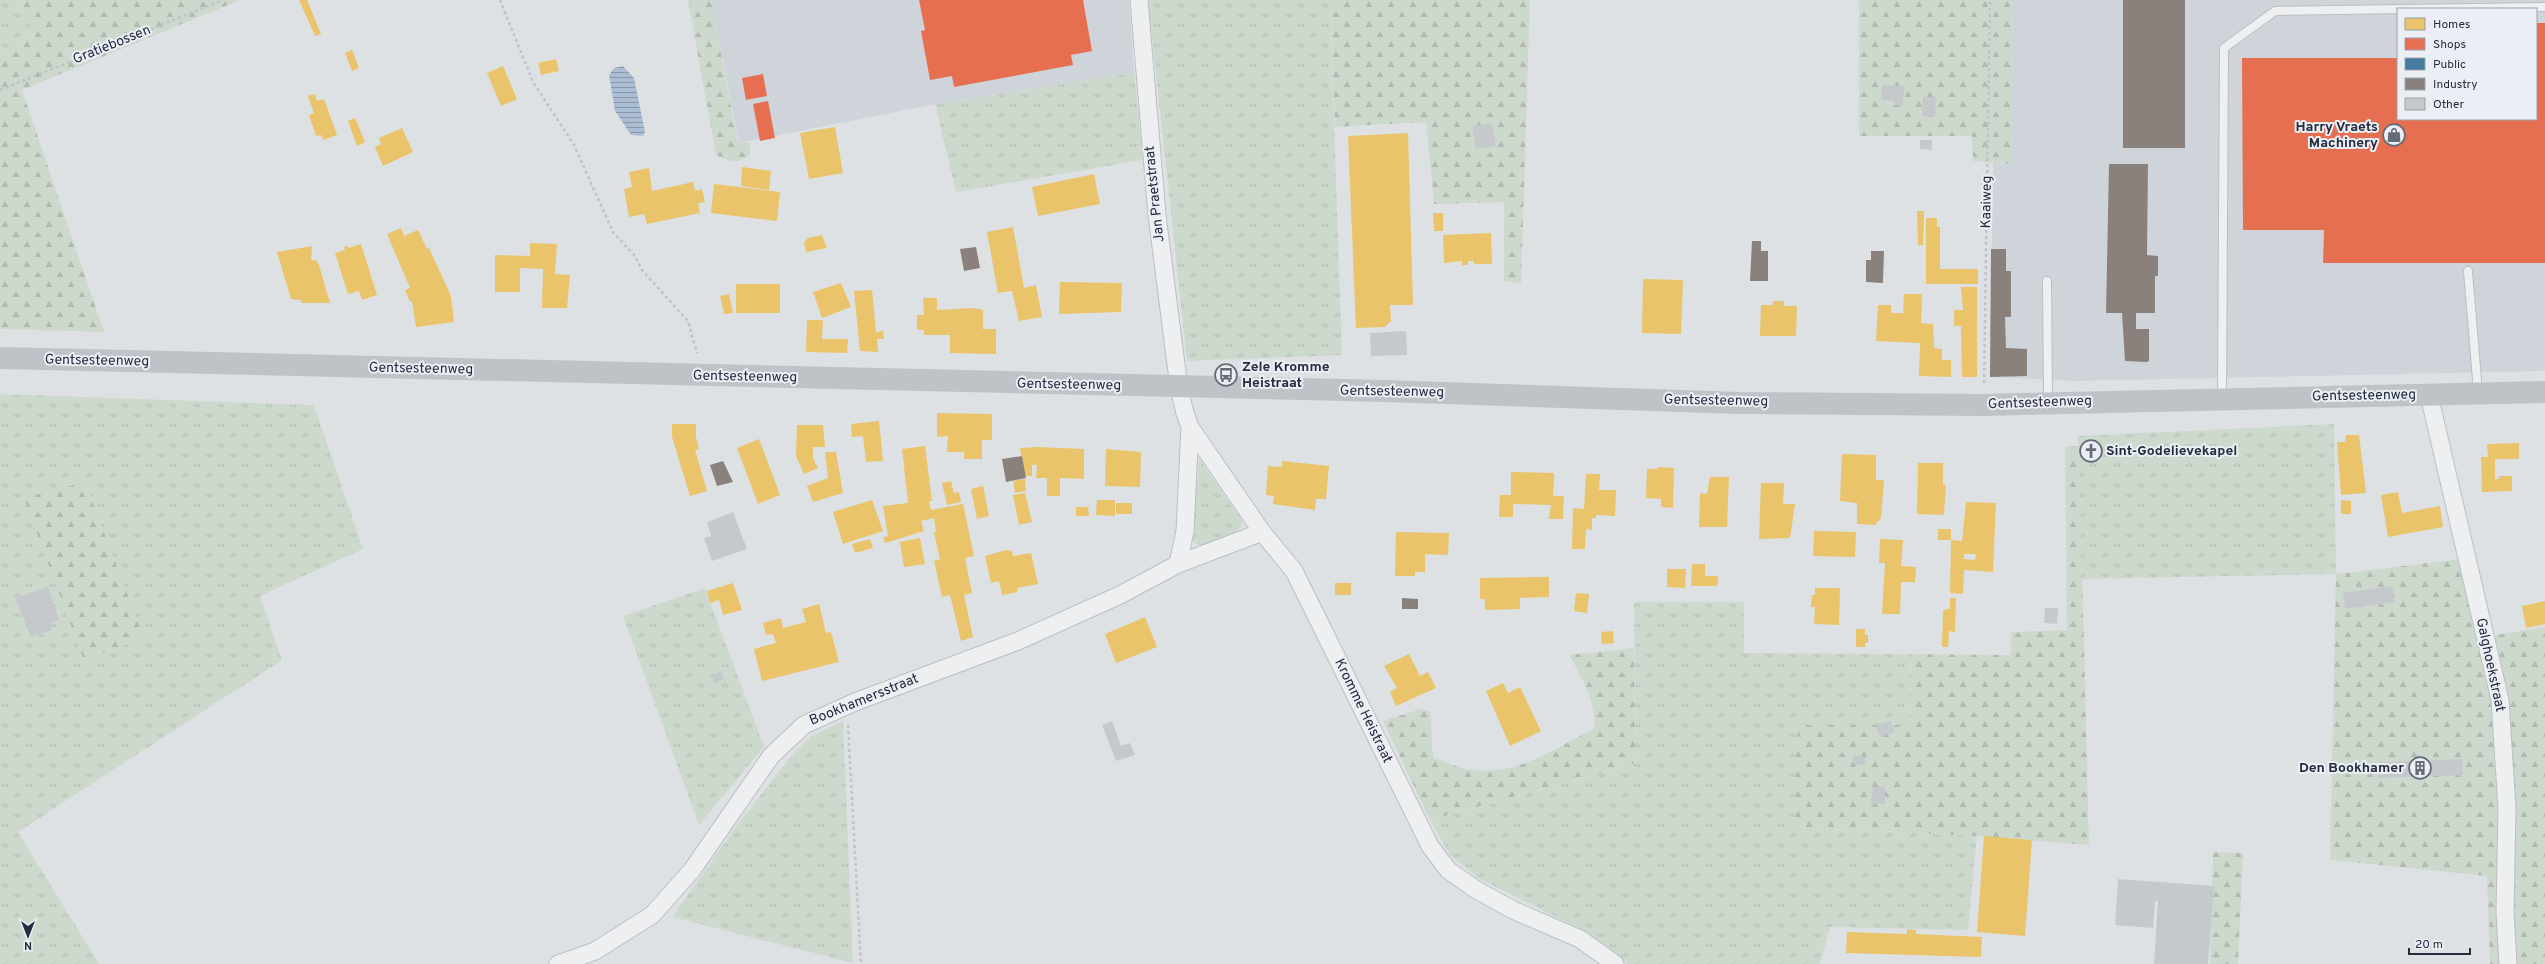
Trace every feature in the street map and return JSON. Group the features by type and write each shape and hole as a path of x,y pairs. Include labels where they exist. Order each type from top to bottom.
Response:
{"main road":[{"name":"Gentsesteenweg","path":"0,358 1179,388 1385,391 1740,402 1983,404 2545,392"}],"street":[{"name":"Jan Praetstraat","path":"1139,0 1157,215 1179,388"},
{"name":"Kromme Heistraat","path":"1179,388 1190,427 1262,532 1294,571 1430,846 1448,870 1475,889 1513,910 1580,938 1615,964"},
{"name":"Galghoekstraat","path":"2429,395 2500,700 2508,808 2505,912 2508,964"},
{"path":"1178,564 1185,531 1190,427"},
{"name":"Bookhamersstraat","path":"558,964 595,951 652,915 692,870 771,756 804,725 847,705 1018,641 1120,595 1178,564 1262,532"}],"lane":[{"path":"2478,8 2545,7"},
{"path":"2222,399 2224,48 2275,11 2397,9"},
{"path":"2468,271 2478,394"},
{"path":"2047,281 2048,402"}],"path":[{"name":"Gratiebossen","path":"0,90 223,0"},
{"path":"500,0 533,82 574,145 613,232 635,256 642,270 688,321 700,376"},
{"name":"Kaaiweg","path":"1983,404 1990,0"},
{"path":"847,705 861,964"}],"shaded area":[{"path":"711,0 1129,0 1134,72 935,104 739,143"},
{"path":"2014,0 2545,0 2545,371 2073,381 1990,377 1993,163 2011,164"}],"green space":[{"path":"0,0 15,0 36,35 0,51"},
{"path":"15,0 240,0 22,90 104,332 0,329 0,51 36,35"},
{"path":"688,0 711,0 738,143 750,143 750,155 741,160 733,161 716,155"},
{"path":"1148,0 1330,0 1342,355 1187,361"},
{"path":"1330,0 1530,0 1521,283 1504,281 1504,202 1434,204 1426,122 1335,127"},
{"path":"1859,0 2014,0 2011,164 1973,161 1972,136 1859,136"},
{"path":"1134,72 1143,160 956,192 935,104"},
{"path":"0,394 314,405 363,549 260,596 282,660 18,832 99,964 0,964"},
{"path":"2334,424 2336,574 2081,579 2078,436"},
{"path":"2079,446 2089,845 1977,836 1794,827 1798,725 1910,725 1912,654 2010,655 2012,632 2067,630 2065,447"},
{"path":"1199,459 1241,519 1242,524 1235,533 1199,546 1194,542 1192,537"},
{"path":"85,482 144,638 84,661 24,498"},
{"path":"2469,558 2490,636 2545,627 2545,964 2490,964 2487,876 2330,860 2336,574"},
{"path":"705,588 764,747 699,825 623,616"},
{"path":"1634,602 1744,602 1744,653 1912,654 1910,725 1794,827 1977,836 1968,930 1830,927 1820,964 1627,964 1576,927 1478,878 1450,855 1430,820 1636,763"},
{"path":"1634,648 1636,763 1430,820 1383,721 1421,709 1430,712 1434,758 1466,769 1501,769 1517,766 1548,753 1594,728 1593,708 1587,690 1569,655"},
{"path":"843,721 853,963 672,917 738,824 792,755 810,737"},
{"path":"2213,852 2243,853 2238,964 2210,964"}],"water":[{"path":"623,66 634,78 645,132 643,136 631,135 615,111 609,75 614,68"}],"building: Homes":[{"path":"299,0 307,0 321,34 315,36"},
{"path":"352,50 359,68 352,71 345,53"},
{"path":"556,59 559,71 541,75 538,63"},
{"path":"503,66 517,99 501,106 487,73"},
{"path":"315,94 317,101 324,99 337,135 323,140 321,135 316,136 309,115 314,113 308,96"},
{"path":"355,118 365,142 357,146 348,121"},
{"path":"835,127 843,173 809,179 800,133"},
{"path":"402,128 413,152 383,166 375,147 381,144 379,138"},
{"path":"1408,133 1413,305 1390,305 1391,321 1385,327 1356,328 1348,136"},
{"path":"742,167 771,171 769,190 741,186"},
{"path":"649,168 652,191 693,182 695,191 702,189 705,202 698,203 700,213 647,224 644,214 629,217 624,189 632,187 629,172"},
{"path":"1094,174 1100,204 1038,216 1032,187"},
{"path":"714,184 780,192 777,221 711,213"},
{"path":"1917,211 1924,211 1923,245 1918,245"},
{"path":"1433,213 1443,213 1443,231 1434,231"},
{"path":"1926,218 1937,218 1937,227 1940,227 1940,269 1978,269 1978,284 1926,284"},
{"path":"1013,227 1024,288 1036,285 1042,317 1019,321 1012,291 998,293 987,232"},
{"path":"401,228 404,236 418,230 427,249 429,248 451,296 454,322 416,327 412,301 410,302 405,290 410,288 387,234"},
{"path":"1491,233 1492,264 1474,264 1474,261 1468,261 1468,265 1462,265 1462,261 1444,263 1443,235"},
{"path":"822,235 827,248 806,252 804,243 808,238"},
{"path":"530,243 557,244 555,274 570,275 567,308 542,308 543,269 520,268 520,292 495,292 495,255 530,256"},
{"path":"361,244 377,295 362,300 359,291 348,294 335,253 345,250 344,247 348,246 349,248"},
{"path":"312,246 311,260 316,260 319,265 330,303 301,303 301,300 291,299 277,252"},
{"path":"1643,279 1683,280 1681,334 1642,333"},
{"path":"1060,282 1122,283 1121,312 1059,314"},
{"path":"841,283 851,307 822,318 813,292"},
{"path":"736,284 780,284 780,313 736,313"},
{"path":"1961,287 1977,287 1977,377 1962,377 1961,326 1954,326 1954,310 1963,310"},
{"path":"872,290 876,332 883,331 884,339 877,339 878,352 860,351 854,291"},
{"path":"729,294 733,313 724,314 720,296"},
{"path":"1904,294 1922,294 1921,323 1933,324 1934,348 1942,349 1942,360 1951,360 1951,377 1919,376 1920,343 1876,341 1878,305 1891,305 1891,313 1903,313"},
{"path":"923,298 937,298 937,310 972,308 983,310 983,329 996,329 996,354 950,353 950,335 924,335 924,330 917,330 917,315 924,315"},
{"path":"1773,301 1784,301 1784,306 1797,306 1796,336 1760,336 1761,305 1773,305"},
{"path":"807,320 823,320 822,339 848,339 847,353 806,352"},
{"path":"937,413 992,414 992,440 982,440 982,459 964,459 964,449 963,452 947,452 948,436 937,437"},
{"path":"879,421 883,461 866,462 863,436 852,437 851,424"},
{"path":"672,424 696,424 696,437 699,449 695,450 707,491 690,496 672,437"},
{"path":"797,425 823,425 825,447 813,447 813,458 818,468 804,474 796,456"},
{"path":"2346,435 2359,435 2366,493 2341,495 2337,442 2345,442"},
{"path":"759,439 780,495 758,504 737,448"},
{"path":"2519,443 2519,459 2495,459 2495,479 2499,479 2499,476 2512,476 2512,491 2482,492 2481,457 2488,457 2487,444"},
{"path":"925,446 932,501 929,501 931,510 963,504 974,556 965,558 972,593 964,595 973,637 961,641 950,595 942,597 934,561 940,559 934,533 936,532 934,518 921,521 924,531 885,543 883,537 888,536 883,506 908,503 902,449"},
{"path":"1037,447 1084,449 1084,479 1060,478 1060,496 1047,496 1047,478 1036,478 1037,465 1032,465 1032,476 1025,476 1020,448"},
{"path":"1106,449 1141,452 1140,487 1105,486"},
{"path":"825,452 836,452 843,493 813,502 807,486 828,478"},
{"path":"1842,454 1876,455 1876,480 1884,480 1881,518 1875,525 1857,524 1857,503 1840,501"},
{"path":"1282,461 1329,466 1326,499 1316,499 1315,510 1273,504 1274,496 1266,495 1268,466 1282,467"},
{"path":"1918,463 1943,463 1943,485 1946,485 1944,514 1942,515 1917,514"},
{"path":"1657,467 1674,468 1673,508 1661,507 1661,499 1646,498 1647,469 1657,469"},
{"path":"1511,472 1554,473 1553,496 1564,496 1563,519 1549,519 1551,505 1513,504 1513,517 1499,517 1500,495 1511,495"},
{"path":"1586,474 1600,474 1599,490 1616,490 1615,516 1596,515 1596,518 1592,518 1592,530 1586,529 1585,549 1572,549 1573,508 1584,509"},
{"path":"1710,477 1729,477 1727,527 1699,527 1700,493 1707,494"},
{"path":"1025,479 1026,491 1015,493 1013,481"},
{"path":"951,481 954,493 959,492 961,502 947,505 942,483"},
{"path":"1761,483 1784,483 1783,504 1795,504 1790,538 1759,539"},
{"path":"983,486 989,516 977,519 971,489"},
{"path":"2398,492 2402,513 2440,506 2443,527 2388,537 2381,495"},
{"path":"1025,493 1032,522 1019,525 1013,495"},
{"path":"872,500 883,531 843,544 833,512"},
{"path":"1097,500 1115,500 1115,516 1096,515"},
{"path":"2341,500 2351,501 2351,514 2341,514"},
{"path":"1966,502 1996,503 1993,572 1964,570 1963,594 1950,593 1951,540 1962,541","holes":["1964,554 1976,554 1975,560 1964,559"]},
{"path":"1116,503 1132,503 1132,514 1116,514"},
{"path":"1076,507 1088,507 1089,516 1076,516"},
{"path":"1938,529 1951,529 1951,540 1938,540"},
{"path":"1814,531 1856,532 1855,557 1813,556"},
{"path":"1396,532 1449,533 1448,555 1425,554 1425,572 1415,572 1415,576 1395,576"},
{"path":"920,538 925,564 904,567 900,542"},
{"path":"870,539 873,548 855,553 852,544"},
{"path":"1880,539 1903,540 1901,566 1916,567 1915,582 1901,582 1900,614 1882,614 1885,563 1879,563"},
{"path":"1006,550 1012,551 1013,556 1031,553 1038,584 1017,588 1017,592 1002,595 999,581 991,583 985,556"},
{"path":"1692,564 1705,564 1705,576 1718,576 1717,586 1691,586"},
{"path":"1667,569 1686,569 1685,588 1667,587"},
{"path":"1549,577 1549,597 1520,598 1520,609 1485,610 1485,599 1480,599 1480,578"},
{"path":"733,583 742,610 723,615 719,600 710,603 707,591"},
{"path":"1335,583 1351,583 1351,595 1335,595"},
{"path":"1815,588 1840,588 1839,625 1814,624 1815,607 1811,607 1812,595 1815,595"},
{"path":"1576,593 1589,594 1587,613 1574,611"},
{"path":"1950,598 1956,598 1955,632 1949,631 1948,647 1942,647 1943,610 1950,609"},
{"path":"2545,601 2545,624 2526,628 2522,606"},
{"path":"819,604 826,633 831,632 839,662 762,681 754,649 776,643 773,634 766,635 763,623 781,618 783,628 806,622 802,609"},
{"path":"1145,617 1157,647 1116,663 1105,634"},
{"path":"1856,629 1865,629 1865,635 1868,635 1868,643 1865,643 1865,647 1856,647"},
{"path":"1613,631 1614,643 1602,644 1601,632"},
{"path":"1409,654 1420,676 1428,672 1436,688 1396,706 1390,692 1397,688 1384,666"},
{"path":"1503,683 1508,693 1520,687 1541,731 1510,746 1486,691"},
{"path":"1984,836 2032,840 2025,936 1977,932"},
{"path":"1907,929 1916,930 1916,934 1982,937 1981,957 1846,953 1847,932 1907,934"}],"building: Shops":[{"path":"919,0 1083,0 1092,51 1071,55 1073,65 954,87 952,76 930,80 921,31 925,30"},
{"name":"Harry Vraets Machinery","path":"2537,23 2545,23 2545,263 2323,263 2324,230 2243,230 2242,58 2397,58 2397,120 2537,120"},
{"path":"763,74 767,96 746,100 742,78"},
{"path":"768,101 775,138 760,141 753,104"}],"building: Public":[{"name":"Sint-Godelievekapel","path":"2095,442 2095,460 2086,460 2086,443"}],"building: Industry":[{"path":"2123,0 2185,0 2185,148 2123,148"},
{"path":"2109,164 2148,164 2147,255 2158,256 2158,276 2155,276 2155,313 2136,313 2136,329 2149,329 2149,361 2147,362 2125,361 2122,313 2106,313"},
{"path":"1752,241 1761,241 1761,251 1768,251 1768,281 1750,281"},
{"path":"976,247 980,268 964,271 960,249"},
{"path":"1991,249 2006,249 2006,271 2011,271 2011,317 2005,317 2006,348 2027,349 2027,376 1990,377"},
{"path":"1871,251 1884,251 1883,283 1866,282 1866,260 1871,260"},
{"path":"1022,456 1026,478 1006,482 1002,459"},
{"path":"723,461 733,482 717,486 710,465"},
{"path":"1402,598 1418,599 1418,609 1402,609"}],"building: Other":[{"path":"1882,85 1904,86 1903,105 1894,105 1895,101 1881,100"},
{"path":"1923,97 1936,97 1935,117 1922,116"},
{"path":"1492,123 1496,146 1476,149 1472,126"},
{"path":"1920,140 1932,140 1932,150 1920,149"},
{"path":"1406,331 1407,355 1371,356 1370,333"},
{"path":"733,512 747,549 712,561 704,538 711,536 707,522"},
{"path":"2392,586 2395,602 2345,609 2343,593"},
{"path":"48,587 59,620 49,624 52,630 31,637 15,598"},
{"path":"2045,608 2058,608 2057,624 2044,623"},
{"path":"721,671 724,679 715,683 711,675"},
{"path":"1112,721 1121,746 1130,743 1135,755 1116,761 1102,725"},
{"path":"1890,721 1895,732 1880,737 1876,725"},
{"path":"1853,756 1865,757 1865,765 1853,764"},
{"name":"Den Bookhamer","path":"2462,759 2463,775 2378,778 2378,762"},
{"path":"1873,787 1885,787 1885,804 1871,804"},
{"path":"2118,879 2214,886 2208,964 2154,964 2158,901 2155,901 2153,928 2115,925"}],"place":[{"name":"Harry Vraets Machinery","path":"2394,135"},
{"name":"Zele Kromme Heistraat","path":"1226,375"},
{"name":"Sint-Godelievekapel","path":"2091,451"},
{"name":"Den Bookhamer","path":"2420,768"}]}
